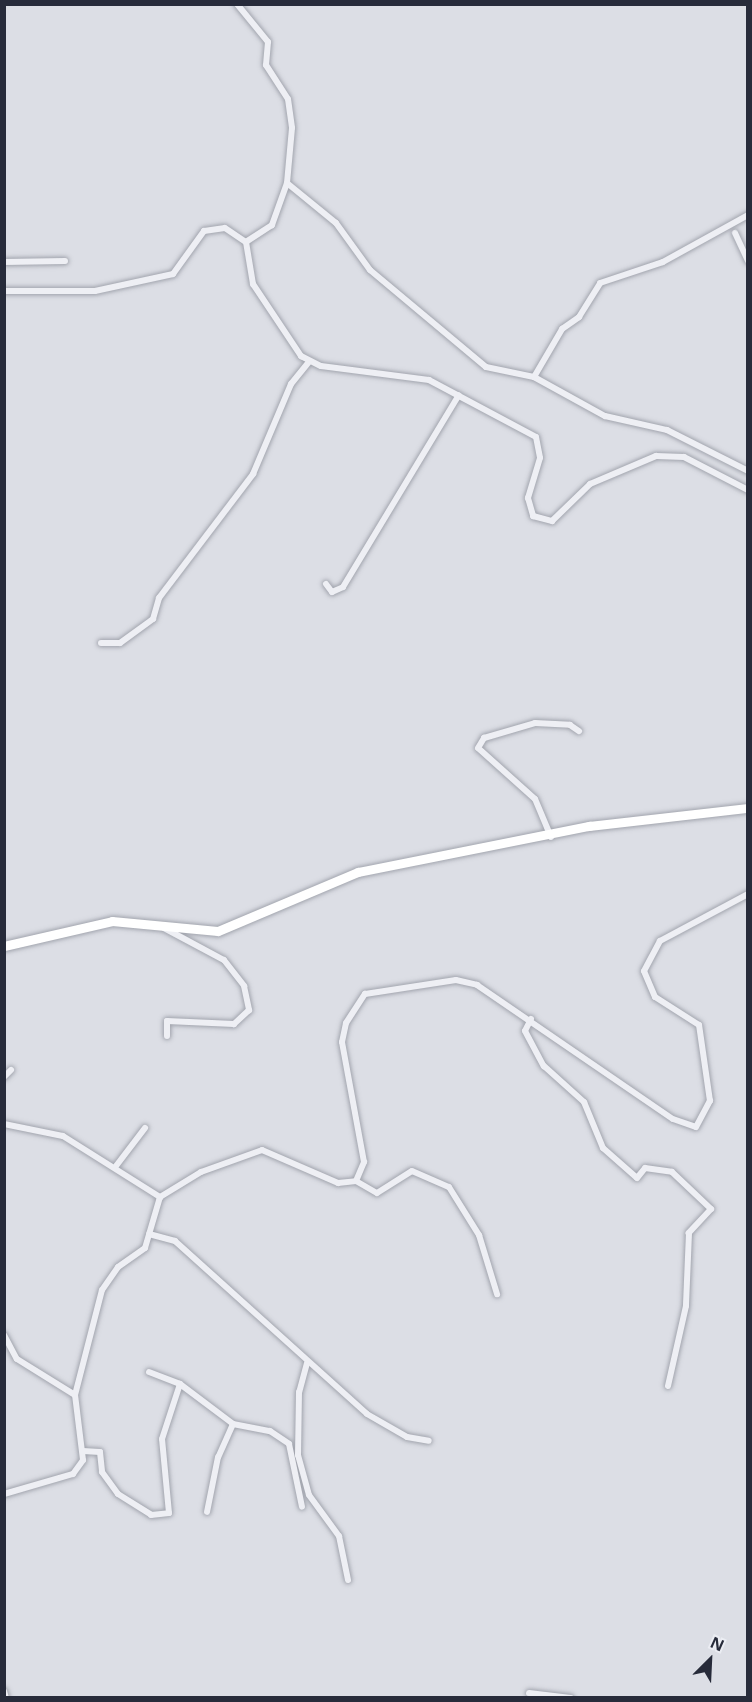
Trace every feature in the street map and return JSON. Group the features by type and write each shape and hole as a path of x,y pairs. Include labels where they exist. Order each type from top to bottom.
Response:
{"main road":[{"path":"4,946 80,925 159,925 218,931 358,872 551,837 589,826 747,808"}],"street":[{"path":"237,4 268,42 266,65 288,99 287,183 272,225 246,242"},
{"path":"287,183 336,223 370,270 460,349 486,367 534,377 605,416 667,430 747,471"},
{"path":"534,377 562,328 579,317 600,283 663,262 747,215"},
{"path":"4,291 95,291 173,274 200,237 213,228 225,228 246,242 253,284 264,304 309,362 405,373 459,395 536,437 540,458 528,498 533,516 541,520 560,517 590,483 656,456 684,457 747,490"},
{"path":"735,233 747,261"},
{"path":"4,262 65,261"},
{"path":"101,643 120,643 153,619 159,598 253,474 291,384 309,362"},
{"path":"326,584 332,592 343,587 459,395"},
{"path":"551,837 536,799 478,748 484,738 535,723 563,724 579,731"},
{"path":"356,1181 364,1162 342,1042 346,1023 365,994 456,980 494,994 673,1119 696,1127 710,1101 699,1025 655,997 644,971 660,941 747,894"},
{"path":"159,925 224,960 244,986 249,1010 234,1024 167,1021 167,1036"},
{"path":"531,1019 525,1031 544,1066 584,1102 603,1148 636,1178 645,1168 672,1172 711,1209 689,1233 686,1306 668,1386"},
{"path":"4,1077 11,1070"},
{"path":"4,1124 63,1136 116,1166 160,1197"},
{"path":"116,1166 145,1128"},
{"path":"4,1494 73,1474 83,1451 75,1395 102,1290 118,1267 145,1248 160,1197 201,1172 262,1150 338,1183 356,1181 377,1193 412,1171 449,1187 479,1235 497,1294"},
{"path":"149,1234 175,1240 250,1304 307,1364 387,1427 429,1441"},
{"path":"4,1335 17,1359 75,1395"},
{"path":"307,1364 299,1392 298,1455 309,1495 339,1536 348,1580"},
{"path":"149,1372 180,1384 233,1424 270,1431 289,1444 302,1507"},
{"path":"83,1451 100,1452 102,1472 118,1494 151,1515 169,1513 162,1439 180,1384"},
{"path":"207,1512 218,1457 233,1424"},
{"path":"4,1691 6,1698"},
{"path":"529,1693 571,1698"}]}
